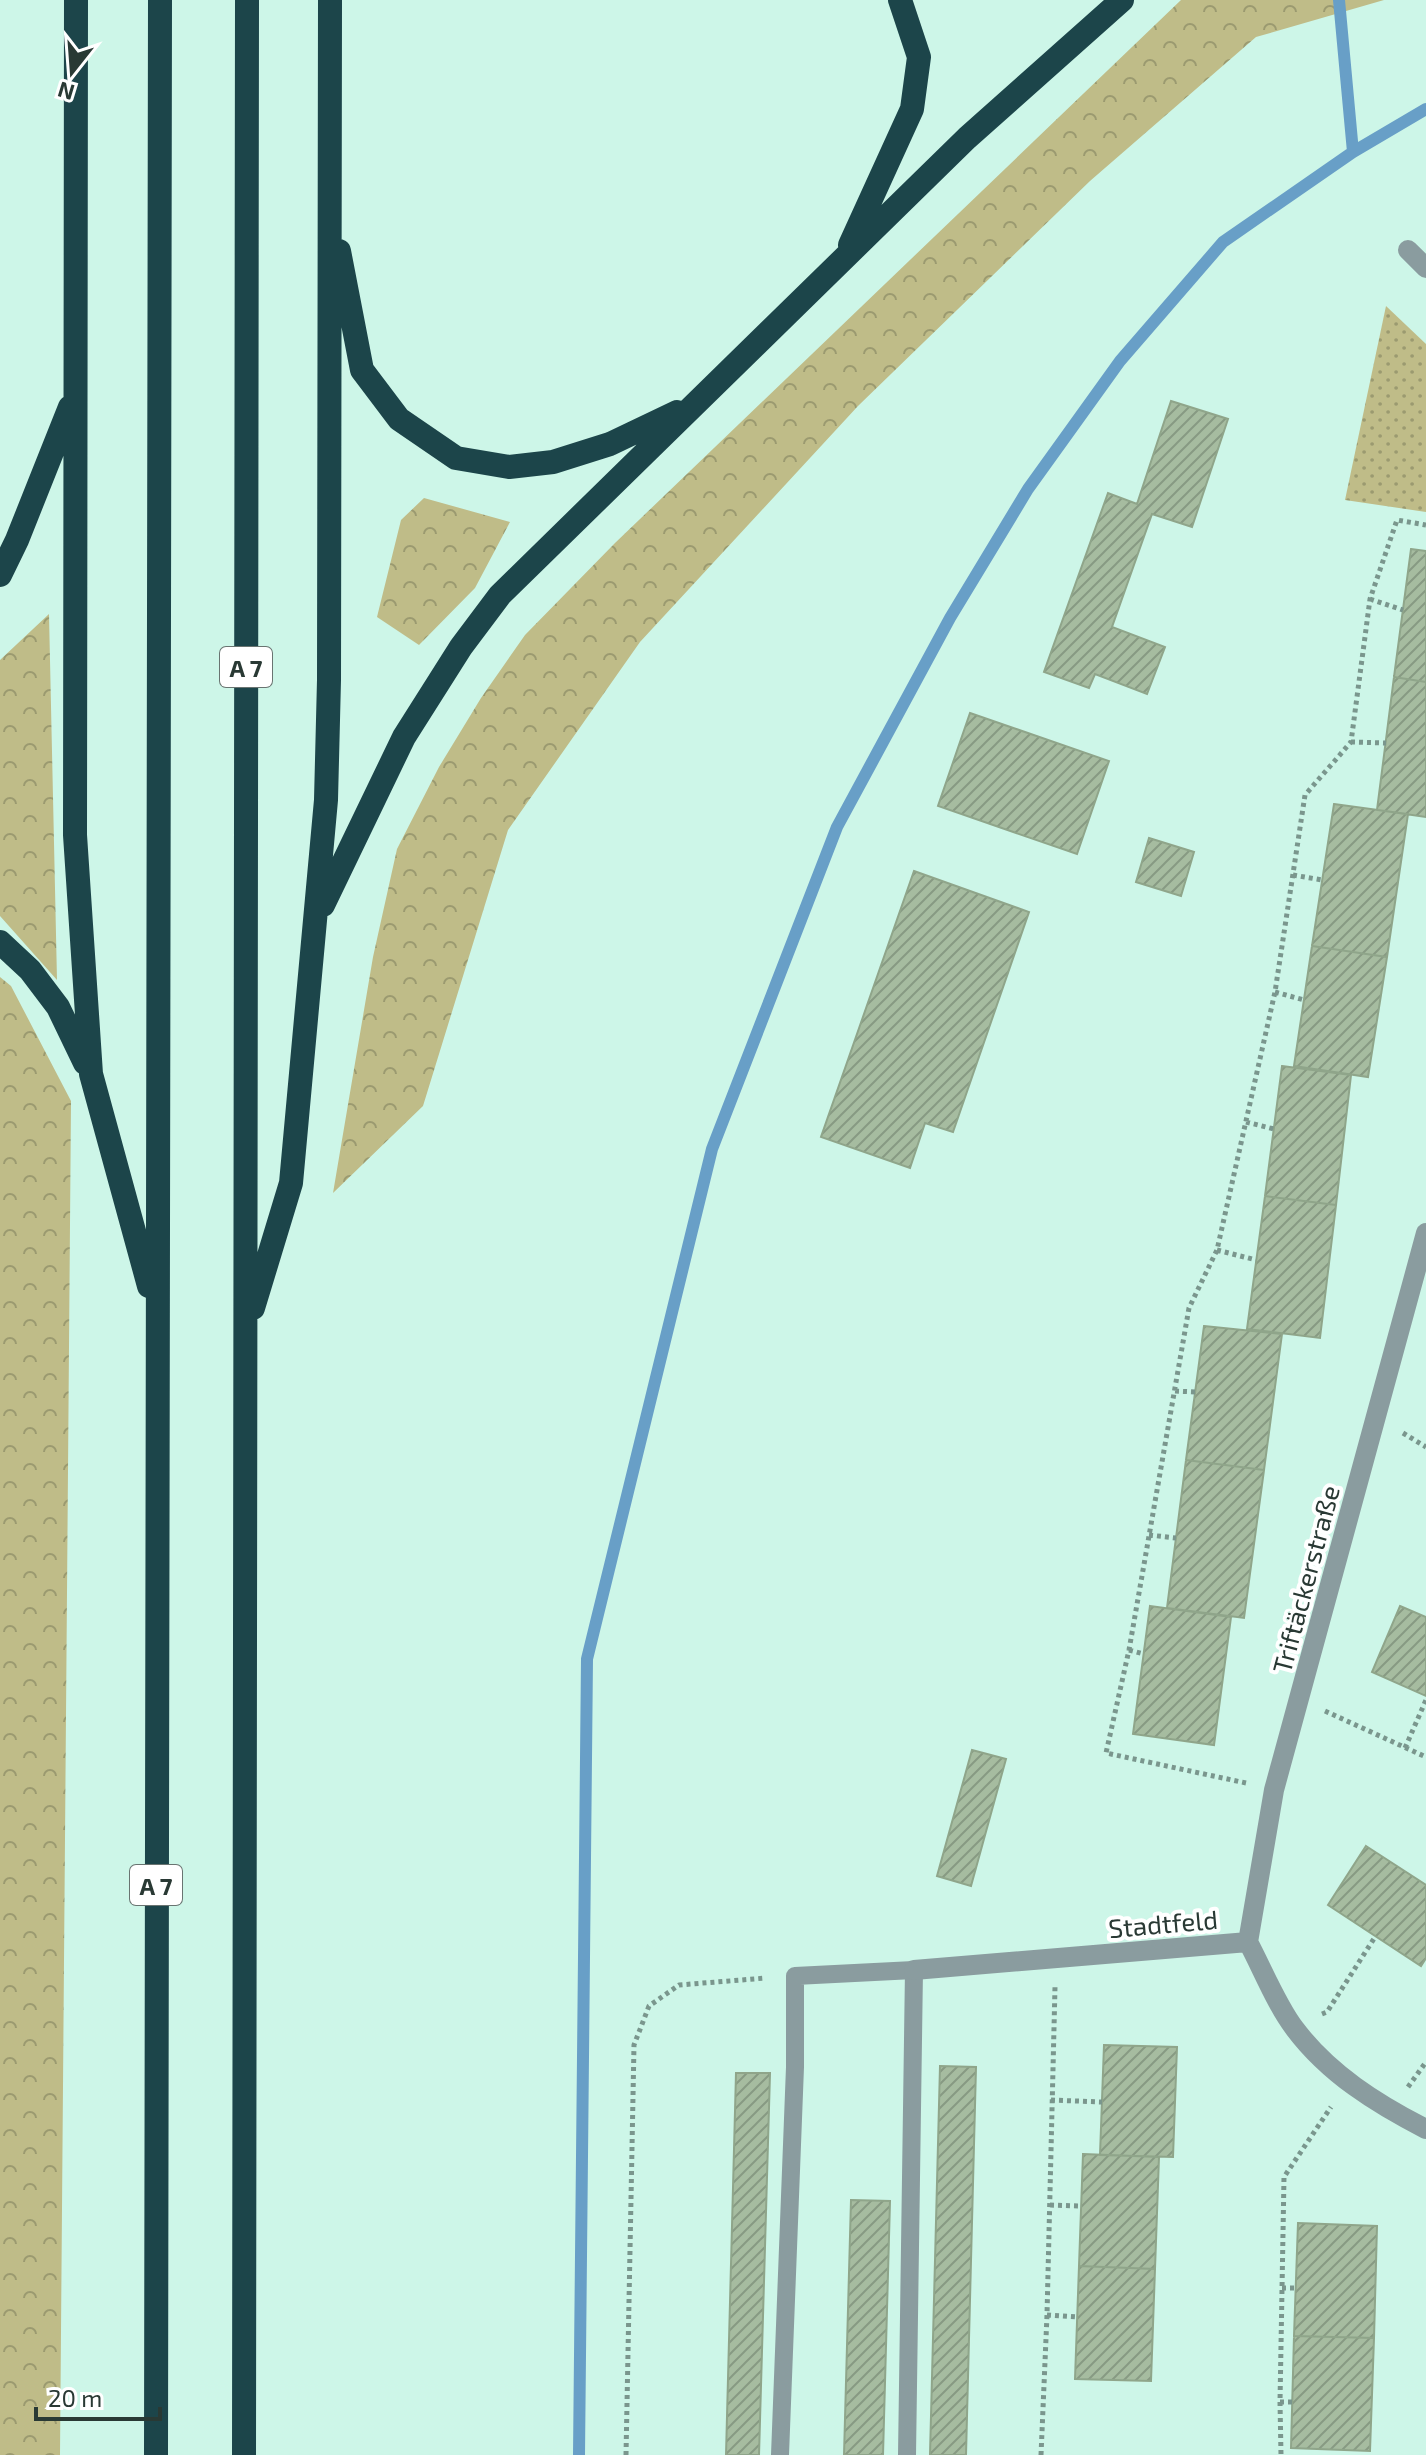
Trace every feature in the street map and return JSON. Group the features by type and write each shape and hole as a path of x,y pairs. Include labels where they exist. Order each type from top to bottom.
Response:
{"highway":[{"path":"76,0 75,835 91,1074"},
{"name":"A 7","path":"156,2455 160,0"},
{"name":"A 7","path":"244,2455 247,0"},
{"path":"245,1334 291,1183 326,800 330,0"},
{"path":"843,259 912,109 919,57 900,0"},
{"path":"317,918 404,737 461,647 500,595 967,138 1122,0"},
{"path":"329,200 362,370 399,419 456,458 509,467 553,462 610,444 697,402"},
{"path":"0,575 75,393"},
{"path":"0,942 30,970 58,1007 91,1074 157,1316"}],"street":[{"path":"1408,250 1426,268"},
{"name":"Triftäckerstraße","path":"1248,1942 1274,1790 1426,1233"},
{"name":"Stadtfeld","path":"914,1970 1248,1942 1294,2028 1348,2083 1426,2129"}],"lane":[{"path":"780,2455 795,2067 795,1976 914,1970 907,2455"}],"path":[{"path":"1274,1790 1106,1753 1129,1650 1189,1308 1217,1250 1275,992 1305,795 1351,742 1370,599 1397,520 1426,525"},
{"path":"1370,599 1403,610"},
{"path":"1351,742 1386,743"},
{"path":"1293,875 1322,880"},
{"path":"1275,992 1304,1000"},
{"path":"1246,1122 1274,1129"},
{"path":"1217,1250 1256,1260"},
{"path":"1175,1391 1195,1392"},
{"path":"1149,1535 1176,1538"},
{"path":"1129,1650 1144,1654"},
{"path":"1299,1699 1426,1757"},
{"path":"1405,1748 1426,1700"},
{"path":"1294,2028 1327,2012 1375,1937"},
{"path":"1041,2455 1056,1958"},
{"path":"626,2455 634,2045 649,2006 679,1985 795,1976"},
{"path":"1281,2455 1284,2177 1348,2083"},
{"path":"1051,2100 1102,2102"},
{"path":"1050,2205 1081,2206"},
{"path":"1282,2288 1296,2288"},
{"path":"1047,2315 1077,2317"},
{"path":"1280,2402 1292,2402"}],"green space":[{"path":"1181,0 1384,0 1256,37 1090,181 858,406 640,642 508,830 423,1106 333,1193 373,957 397,849 439,767 481,698 525,635 615,543"},
{"path":"1386,306 1426,344 1426,512 1345,500"},
{"path":"424,498 510,522 475,588 419,645 377,617 401,520"},
{"path":"49,614 57,980 0,916 0,660"},
{"path":"0,977 11,986 71,1101 60,2455 0,2455"}],"building":[{"path":"1171,401 1228,419 1192,527 1152,514 1112,627 1165,647 1147,694 1095,674 1089,688 1044,672 1108,493 1137,504"},
{"path":"1411,549 1426,551 1426,682 1394,677"},
{"path":"1394,677 1426,682 1426,817 1377,810"},
{"path":"970,713 1109,761 1077,854 938,806"},
{"path":"1334,804 1408,814 1387,957 1312,946"},
{"path":"1149,838 1194,852 1181,896 1136,882"},
{"path":"914,871 1029,912 953,1132 925,1123 910,1168 821,1137"},
{"path":"1312,946 1387,957 1368,1077 1294,1066"},
{"path":"1282,1066 1351,1075 1336,1205 1265,1196"},
{"path":"1265,1196 1336,1205 1320,1338 1247,1329"},
{"path":"1204,1326 1282,1334 1264,1470 1186,1460"},
{"path":"1186,1460 1264,1470 1244,1618 1167,1608"},
{"path":"1150,1606 1231,1617 1214,1745 1133,1734"},
{"path":"1400,1606 1426,1617 1426,1696 1372,1672"},
{"path":"972,1750 1006,1759 971,1886 937,1876"},
{"path":"1366,1846 1426,1885 1426,1958 1421,1966 1328,1905"},
{"path":"1104,2045 1177,2047 1173,2157 1100,2155"},
{"path":"940,2066 976,2067 966,2455 930,2455"},
{"path":"736,2073 770,2073 759,2455 726,2455"},
{"path":"1083,2154 1159,2157 1155,2269 1079,2266"},
{"path":"851,2200 890,2201 883,2455 844,2455"},
{"path":"1298,2223 1377,2226 1374,2338 1294,2336"},
{"path":"1079,2266 1155,2269 1151,2381 1075,2379"},
{"path":"1294,2336 1374,2338 1370,2451 1291,2448"}],"waterway":[{"path":"1339,0 1353,152"},
{"path":"579,2455 587,1659 712,1149 837,827 950,618 1028,489 1120,361 1223,242 1353,152 1426,109"}]}
